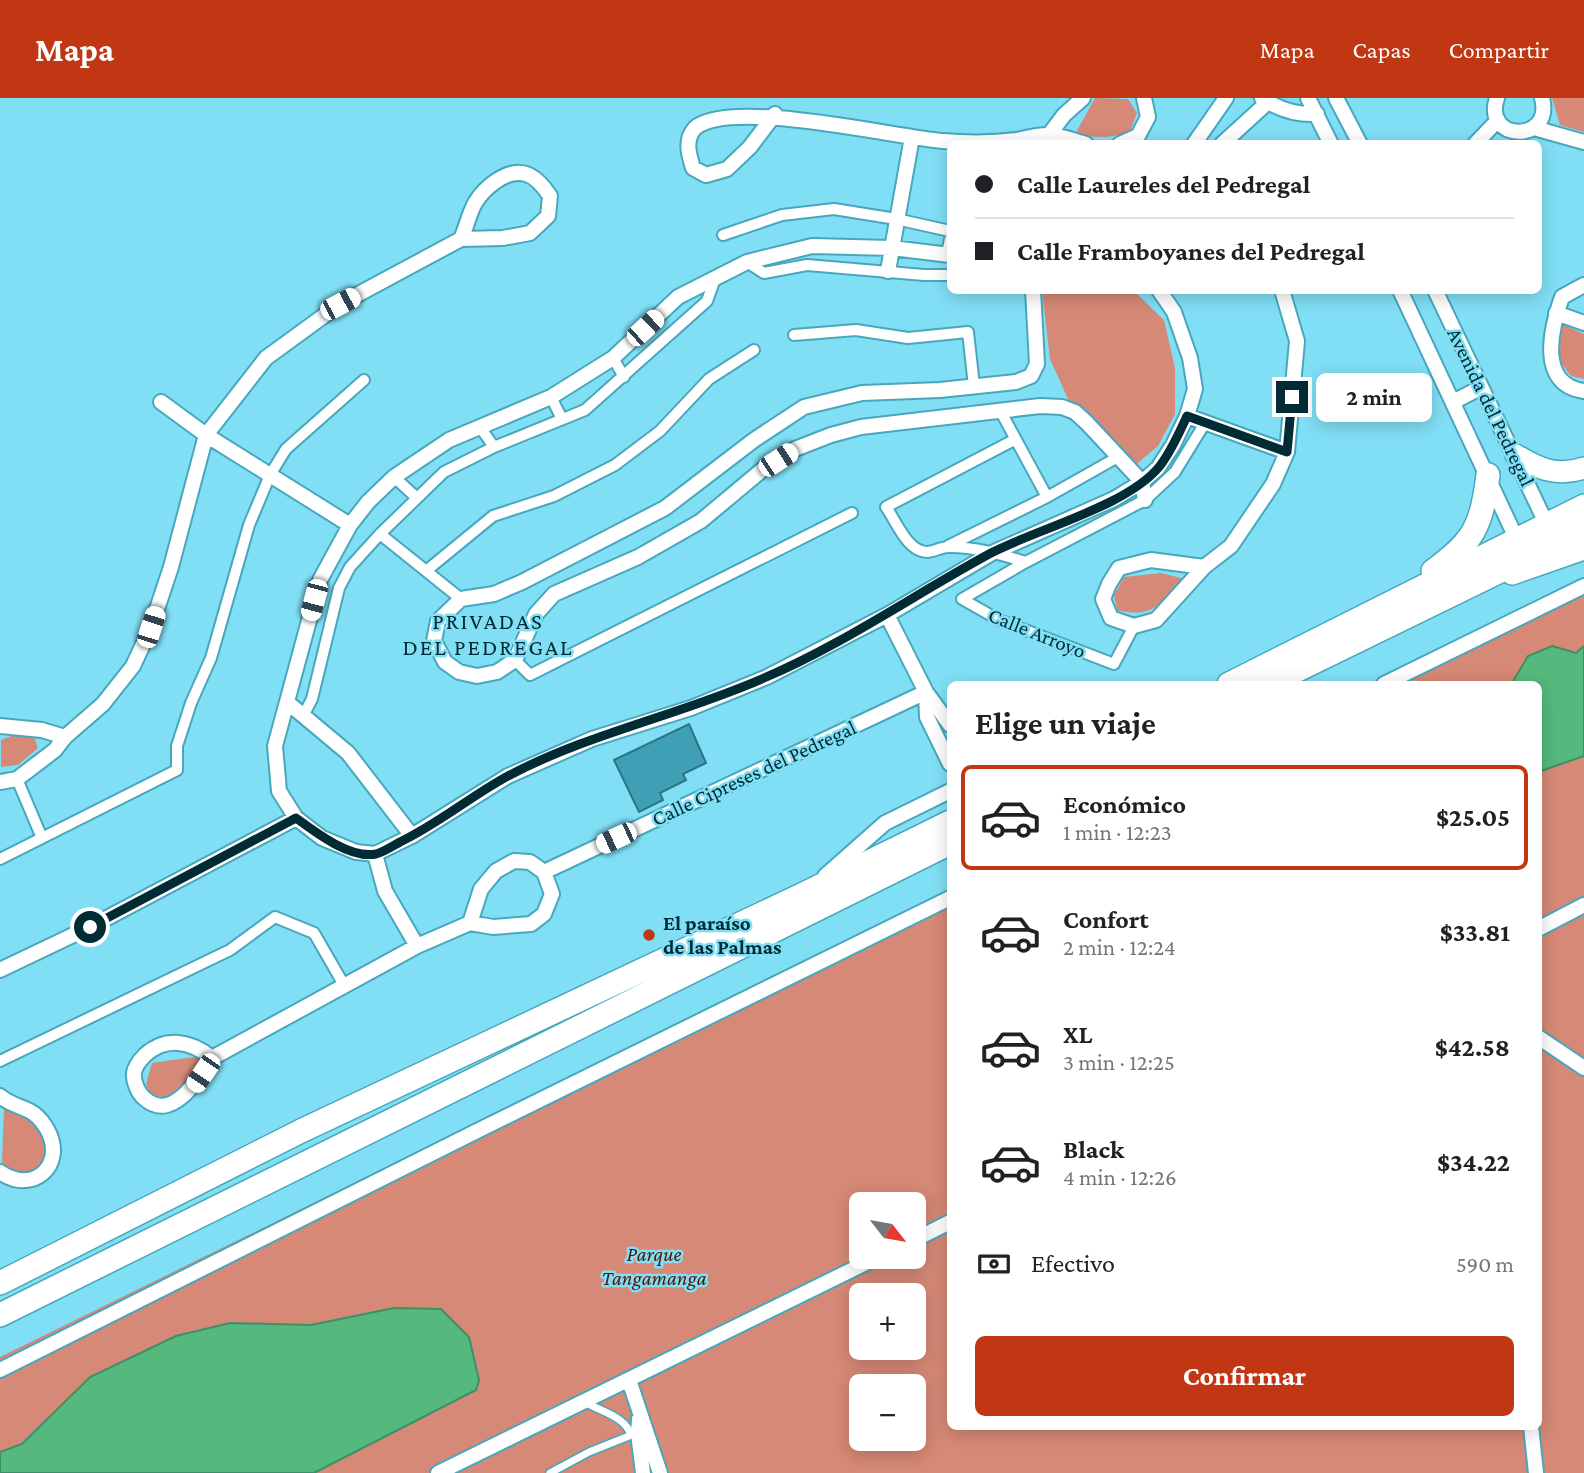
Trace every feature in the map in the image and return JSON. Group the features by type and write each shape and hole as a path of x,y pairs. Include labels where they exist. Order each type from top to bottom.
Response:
{"highway":[{"path":"1382,608 1464,546 1480,521 1488,475"},
{"path":"1235,681 1584,506"},
{"path":"1275,681 1584,530"},
{"path":"4,1278 301,1131 806,893 947,823"},
{"path":"0,1315 947,844"}],"main road":[{"path":"1516,455 1537,468 1559,473 1584,468"},
{"path":"1434,602 1584,549"}],"street":[{"path":"1049,135 1064,114 1083,98"},
{"path":"1129,140 1138,136 1148,117 1144,98"},
{"path":"1197,140 1226,98"},
{"path":"1308,98 1329,140"},
{"path":"1336,98 1358,140"},
{"path":"1497,98 1495,112 1511,138 1534,128 1543,115 1542,98"},
{"path":"1226,140 1265,100 1298,114 1317,114"},
{"path":"775,114 750,147 727,169 706,175 693,168 687,149 694,129 711,119 738,115 775,114 813,117 912,138 947,141"},
{"path":"1479,140 1498,120"},
{"path":"1534,128 1584,142"},
{"path":"1010,140 1049,135 1070,140"},
{"path":"888,271 912,138"},
{"path":"0,782 17,779 55,750 65,737 103,704 133,666 151,627 171,567 206,435 265,358 340,304 461,239 503,238 530,233 548,216 550,196 541,184 525,173 508,175 492,184 476,201 461,239"},
{"path":"723,235 782,215 834,209 947,230"},
{"path":"807,265 812,246"},
{"path":"947,254 892,248 812,246 747,262 678,298 613,359 551,397 449,440 394,477 349,525 320,580 275,746 279,791 296,818 322,838 356,852 375,854 412,836 508,776 592,739 691,708 766,677 887,615 992,553 1114,499 1142,482 1158,468 1187,416 1195,389 1190,358 1174,312 1162,294"},
{"path":"747,262 764,273 807,265 947,275"},
{"path":"303,716 312,699 339,588 350,567 380,534 444,472 494,447 585,410 707,301 716,276"},
{"path":"1584,285 1562,298 1556,313 1550,355 1556,373 1567,385 1584,391"},
{"path":"1033,294 1037,364 1031,376 1016,382 940,390 862,393 804,407 754,440 665,508 522,582 495,594 461,599 438,621 434,641 445,662 459,672 477,676 497,672 515,660 536,614 554,594 638,557 701,521 762,470 795,449 861,427 1040,406 1062,407 1075,412 1087,423 1142,482 1144,500"},
{"path":"1203,567 1150,560 1119,568 1103,599 1111,618 1134,625 1156,620 1203,567 1231,546 1273,484 1287,452 1297,341 1283,294"},
{"name":"Avenida del Pedregal","path":"1402,294 1517,540"},
{"name":"Avenida del Pedregal","path":"1438,294 1480,388 1516,455 1547,525"},
{"path":"678,298 688,318"},
{"path":"1556,313 1584,323"},
{"path":"794,335 856,330 908,338 968,332 974,386"},
{"path":"426,571 493,516 554,496 615,465 660,431 709,379 754,350"},
{"path":"613,359 624,377"},
{"path":"0,859 177,770 177,746 218,635 249,525 270,475 286,449 364,380"},
{"path":"1453,401 1480,388"},
{"path":"551,397 562,419"},
{"path":"160,402 206,435 349,525"},
{"path":"1001,412 1047,497"},
{"path":"1187,416 1287,452"},
{"path":"948,546 1026,562 1144,500 1175,472 1205,422"},
{"path":"480,427 494,447"},
{"path":"1014,440 886,507 913,547 930,552 948,546 1047,497 1118,457"},
{"path":"394,477 417,498"},
{"path":"515,660 530,675 852,513"},
{"path":"380,534 461,599"},
{"name":"Calle Arroyo","path":"1026,562 962,599 999,620 1114,664 1134,625"},
{"path":"320,580 339,588"},
{"path":"1390,681 1584,586"},
{"path":"887,615 926,692 947,721"},
{"path":"926,692 927,717 947,758"},
{"name":"Calle Cipreses del Pedregal","path":"544,872 926,692"},
{"path":"286,702 348,753 412,836"},
{"path":"0,726 42,730 65,737"},
{"path":"17,779 42,838"},
{"path":"806,893 885,823 947,792"},
{"path":"0,970 90,927 296,818"},
{"path":"375,854 385,891 417,946"},
{"path":"212,1058 190,1045 170,1042 154,1047 139,1061 134,1074 136,1087 144,1098 157,1104 173,1104 193,1088 212,1058 417,946 470,923 493,927 531,924 544,914 552,894 544,872 530,862 514,861 496,871 481,889 470,923"},
{"path":"0,1370 947,899"},
{"path":"1542,927 1584,905"},
{"path":"0,1061 230,950 275,916 314,933 344,985"},
{"path":"1542,1040 1584,1068"},
{"path":"0,1098 31,1110 47,1128 54,1146 52,1161 47,1170 36,1178 21,1182 0,1172"},
{"path":"926,1234 947,1224"},
{"path":"438,1473 854,1269"},
{"path":"629,1380 640,1412 638,1433 643,1473"},
{"path":"1531,1430 1536,1473"},
{"path":"638,1433 660,1473"}],"lane":[{"path":"584,1401 621,1420 638,1433"},
{"path":"550,1473 589,1452 638,1433"}],"green space":[{"path":"1095,98 1128,99 1137,113 1129,134 1105,137 1074,136"},
{"path":"1552,98 1584,98 1584,132 1560,125"},
{"path":"1042,294 1137,294 1164,320 1175,368 1175,414 1158,446 1133,467 1069,401 1050,359"},
{"path":"1559,323 1584,334 1584,379 1571,376 1556,357"},
{"path":"1161,573 1185,579 1156,607 1140,612 1117,610 1114,595 1124,577"},
{"name":"Parque Tangamanga","path":"1584,578 1584,1473 0,1473 0,1357 947,891 947,1430 1542,1430 1542,681 1374,681"},
{"path":"14,735 34,737 38,748 18,765 1,767 1,740"},
{"path":"201,1056 184,1092 164,1097 150,1095 146,1084 152,1063"},
{"path":"4,1107 28,1119 45,1139 46,1158 43,1164 19,1177 2,1163"}],"shaded area":[{"path":"1552,646 1576,653 1584,646 1584,756 1542,771 1542,681 1513,681 1528,656"},
{"path":"394,1308 441,1309 469,1337 479,1380 476,1390 314,1473 0,1473 0,1452 22,1444 90,1377 176,1336 230,1323 311,1325"}],"building":[{"path":"689,724 706,763 683,774 686,780 660,793 663,800 639,812 614,760"}],"place":[{"name":"El paraíso de las Palmas","path":"649,935"}],"district":[{"name":"PRIVADAS DEL PEDREGAL","path":"488,634"}],"route":[{"path":"90,927 296,818 322,838 356,852 375,854 412,836 508,776 592,739 691,708 766,677 887,615 992,553 1114,499 1142,482 1158,468 1187,416 1287,452 1292,397"}]}
